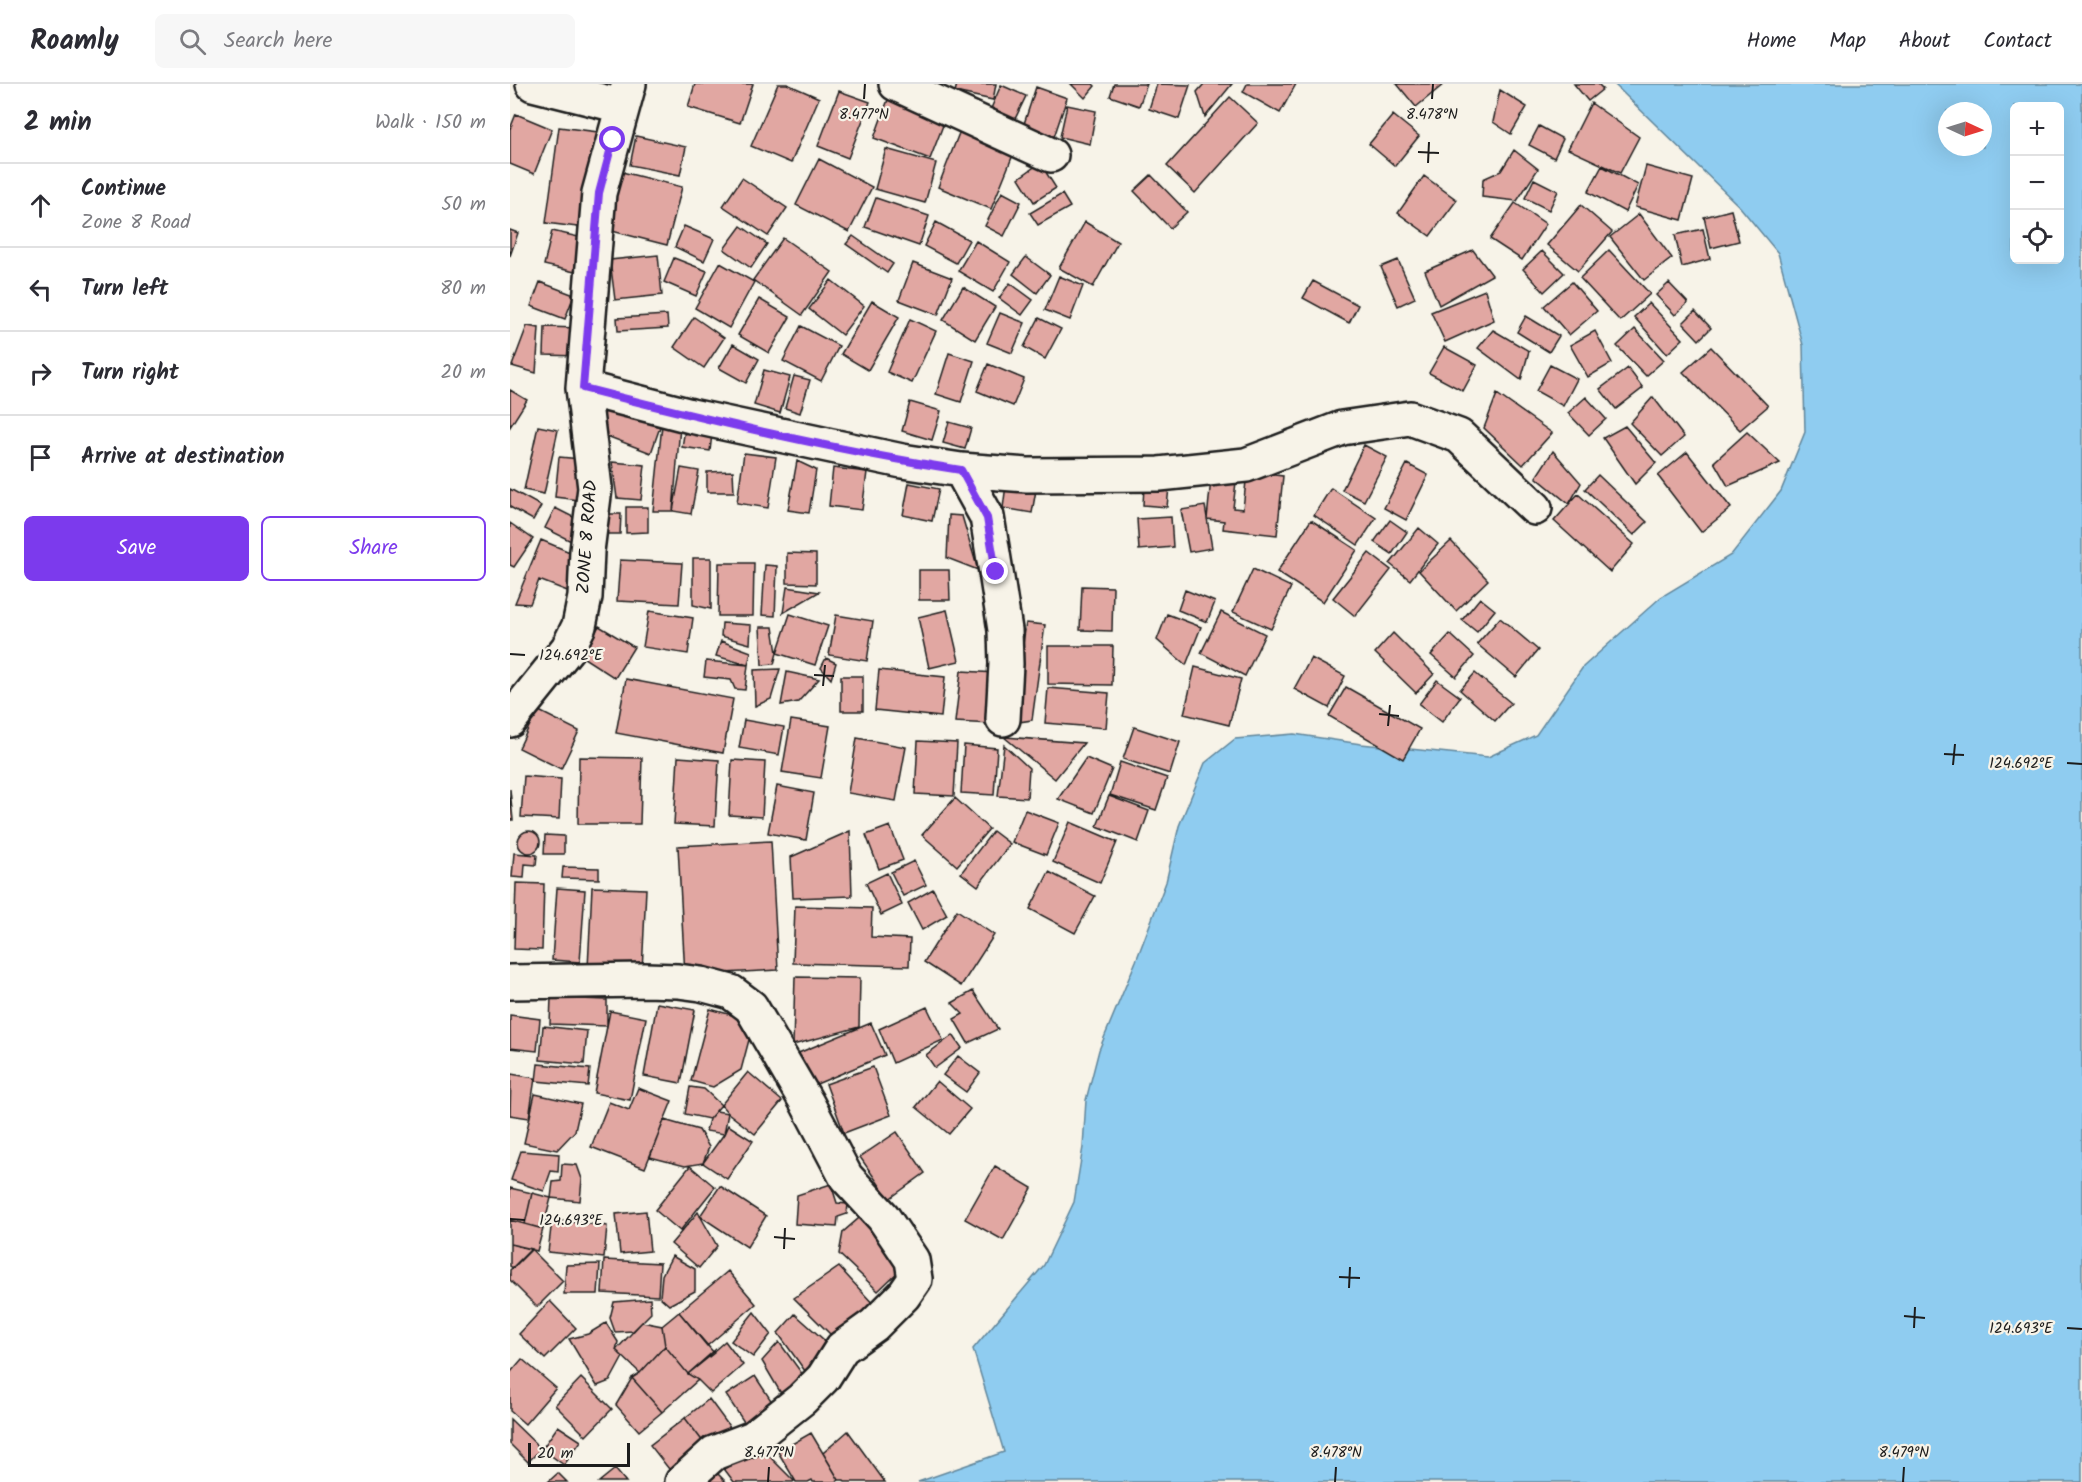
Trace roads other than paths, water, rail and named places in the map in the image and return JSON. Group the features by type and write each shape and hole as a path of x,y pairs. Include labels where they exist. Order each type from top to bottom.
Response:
{"street":[{"path":"533,84 625,95"},
{"path":"896,84 1051,155"},
{"name":"ZONE 8 ROAD","path":"510,720 568,648 579,626 583,607 595,488 583,388 599,193 625,95"},
{"path":"583,388 691,416 804,441 961,470 1027,475 1159,474 1246,465 1342,428 1410,418 1459,436 1535,508"},
{"path":"961,470 987,518 993,550 1005,630 1003,719"},
{"path":"510,982 645,980 701,984 731,992 751,1007 807,1103 846,1177 883,1217 912,1260 915,1279 904,1295 874,1325 842,1348 823,1378 802,1399 753,1438 714,1453 682,1482"}],"water":[{"path":"1614,84 2082,84 2082,1482 918,1482 1004,1452 973,1349 1044,1265 1074,1202 1083,1147 1086,1100 1099,1050 1166,882 1179,826 1205,763 1235,739 1294,734 1361,744 1488,757 1536,735 1583,667 1661,597 1731,555 1781,491 1805,432 1803,345 1778,253 1740,207"}]}
